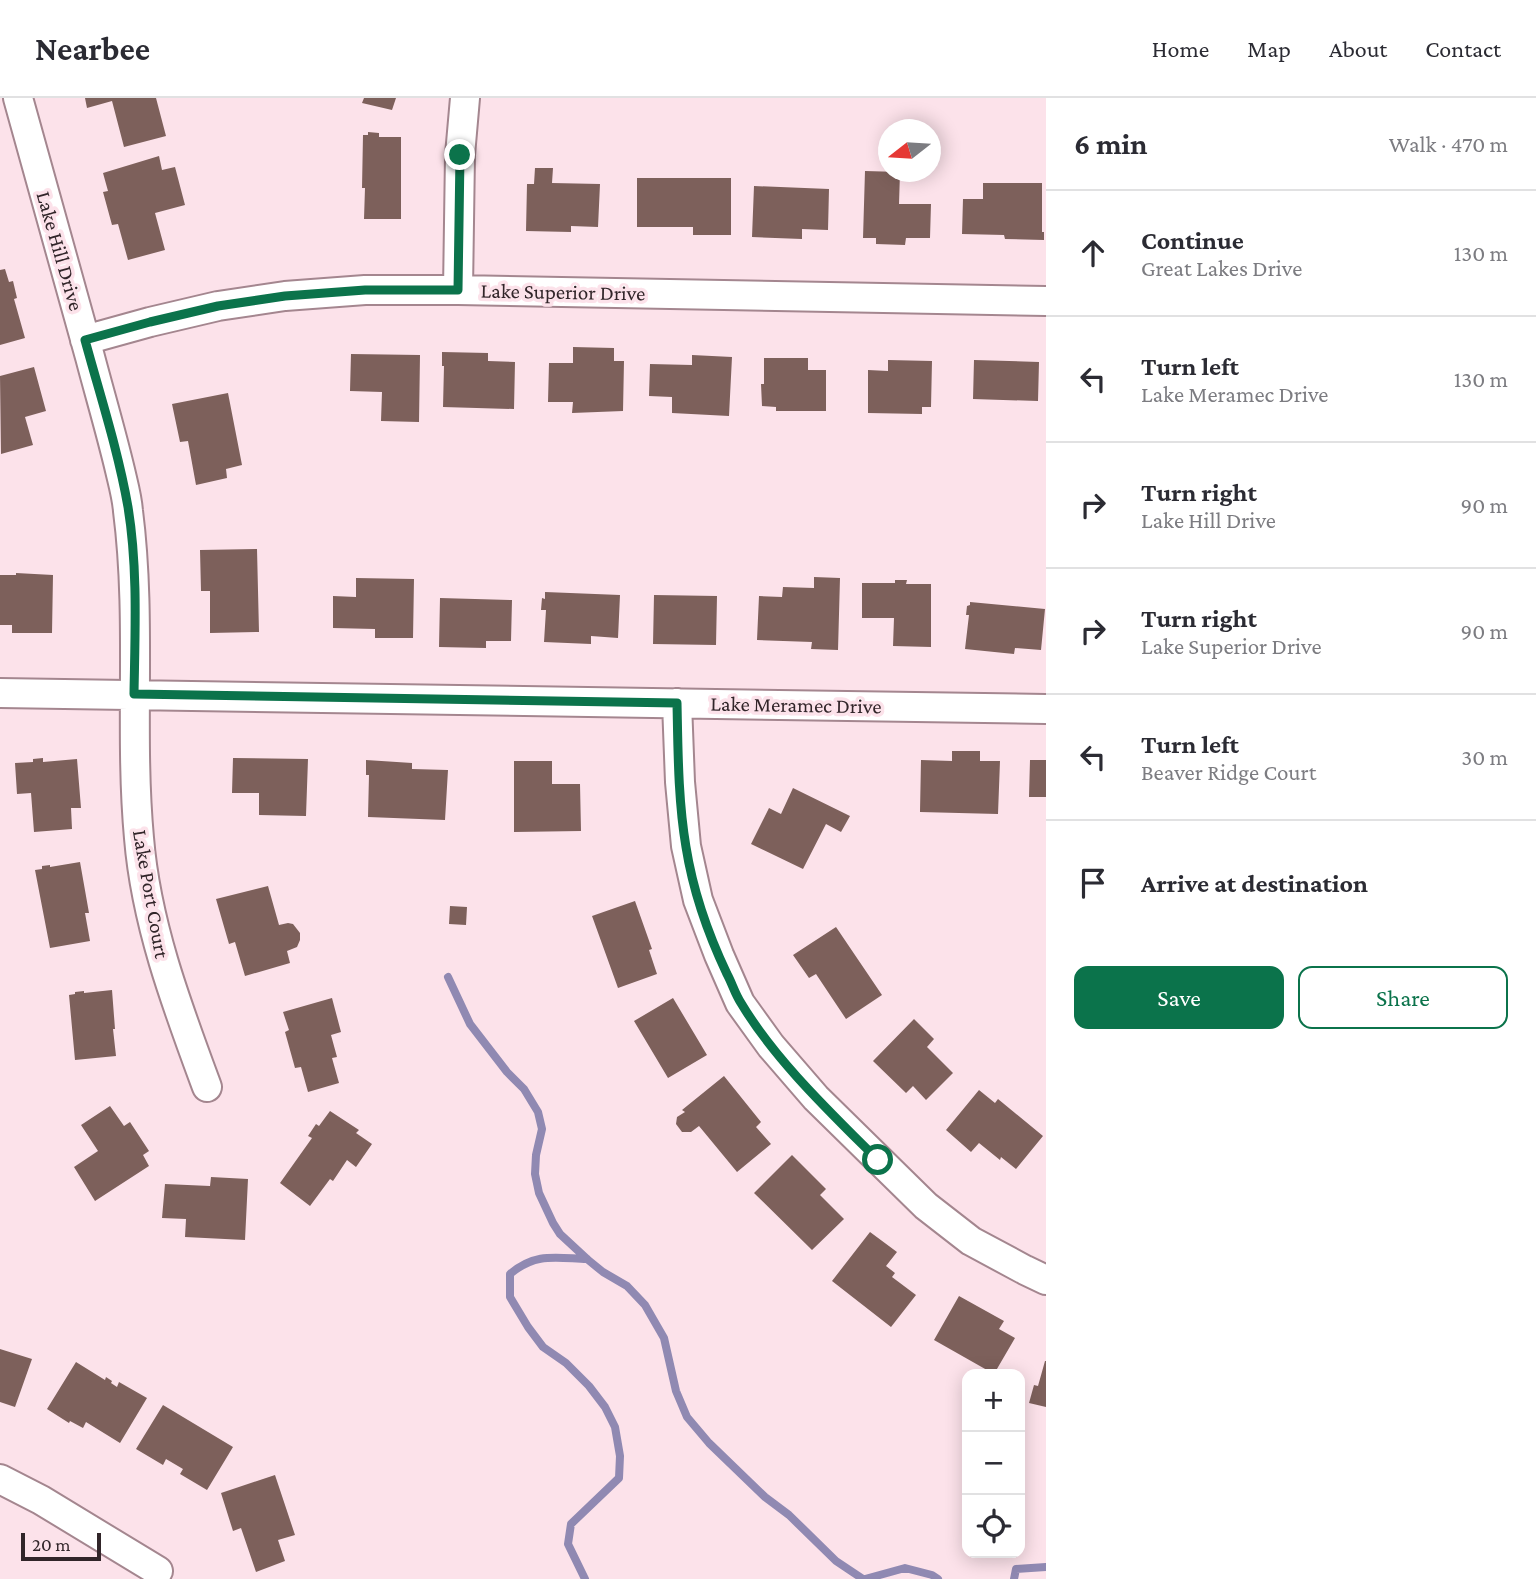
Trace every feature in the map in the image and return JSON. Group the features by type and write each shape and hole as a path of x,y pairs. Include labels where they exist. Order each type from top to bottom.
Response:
{"street":[{"name":"Lake Hill Drive","path":"18,98 117,457 128,507 135,610 134,694"},
{"path":"458,290 460,155 465,98"},
{"name":"Lake Superior Drive","path":"85,340 218,306 285,296 365,290 1046,301"},
{"name":"Lake Meramec Drive","path":"0,693 1046,709"},
{"name":"Lake Port Court","path":"134,694 139,840 148,899 178,1010 207,1087"},
{"path":"677,703 686,846 698,900 740,1003 771,1046 816,1098 926,1206 971,1241 1046,1279"},
{"path":"0,1479 41,1500 158,1571"}],"building":[{"path":"85,98 156,98 166,136 124,147 112,101 87,108"},
{"path":"364,98 396,98 392,110 362,103"},
{"path":"368,132 379,133 379,137 401,137 401,219 364,219 363,135 368,135"},
{"path":"159,156 162,170 175,167 185,205 155,213 165,250 128,260 118,224 112,225 103,192 108,191 103,173"},
{"path":"535,168 553,168 552,183 600,184 598,227 571,226 571,232 526,231 527,184 534,184"},
{"path":"865,171 878,171 878,182 900,182 899,204 931,204 930,238 906,238 905,245 876,244 876,238 863,238"},
{"path":"637,178 731,178 731,235 693,235 693,227 637,227"},
{"path":"983,183 1042,183 1044,240 962,234 963,199 983,199"},
{"path":"754,186 829,189 828,230 802,229 802,239 752,237"},
{"path":"5,269 9,282 13,281 17,298 14,299 25,338 0,345 0,270"},
{"path":"573,347 614,348 614,361 624,361 623,411 572,413 573,402 548,402 549,363 573,363"},
{"path":"442,352 488,353 488,361 515,362 514,409 443,407"},
{"path":"351,354 420,355 419,422 381,421 382,392 350,391"},
{"path":"692,355 732,357 729,416 672,413 672,397 649,396 650,364 692,365"},
{"path":"764,358 808,358 808,370 826,370 826,411 776,411 776,407 762,406"},
{"path":"888,360 932,361 931,407 922,407 922,414 868,413 868,370 888,371"},
{"path":"974,360 1039,362 1038,401 973,399"},
{"path":"34,367 46,411 25,417 33,445 1,454 0,376"},
{"path":"228,393 242,465 226,469 227,478 196,485 188,441 180,442 172,404"},
{"path":"257,549 259,632 210,633 210,591 201,591 200,550"},
{"path":"0,575 53,575 52,633 12,633 12,625 0,625"},
{"path":"814,577 840,578 838,650 811,649 812,642 757,640 759,596 782,597 783,587 814,588"},
{"path":"356,578 414,579 413,638 375,638 375,629 333,628 333,596 356,597"},
{"path":"895,580 907,580 906,584 931,584 931,647 893,646 894,618 862,618 862,583 895,583"},
{"path":"545,592 620,595 618,638 591,636 591,644 544,642 546,610 541,610"},
{"path":"654,595 717,596 716,645 653,644"},
{"path":"440,598 512,600 511,641 486,641 486,648 439,647"},
{"path":"970,602 1045,609 1041,650 1015,648 1014,654 965,649 969,615 966,615"},
{"path":"952,751 980,751 980,761 1000,761 998,814 920,812 921,760 952,761"},
{"path":"43,758 43,762 77,759 81,808 71,808 72,829 34,832 31,793 17,794 15,763 33,762 33,759"},
{"path":"233,758 308,759 306,816 259,815 259,793 232,793"},
{"path":"366,760 412,763 412,769 448,770 445,820 368,817 369,775 366,775"},
{"path":"1030,760 1046,760 1046,797 1029,797"},
{"path":"514,761 552,761 552,784 580,784 581,831 514,832"},
{"path":"793,788 850,816 841,832 826,824 803,869 751,844 769,808 781,814"},
{"path":"80,862 89,913 85,913 90,941 50,948 35,870 42,869 42,866"},
{"path":"268,886 279,925 293,924 300,933 300,940 297,947 287,951 290,963 245,976 235,942 229,944 216,899"},
{"path":"635,901 652,949 649,950 657,974 618,988 592,916"},
{"path":"450,906 467,907 466,925 449,924"},
{"path":"836,927 882,995 846,1019 816,974 809,978 793,955"},
{"path":"112,990 116,1056 75,1060 69,995 75,992"},
{"path":"332,998 341,1032 331,1035 337,1057 332,1058 339,1083 308,1092 301,1067 295,1068 285,1032 289,1030 283,1012"},
{"path":"673,998 707,1055 668,1078 634,1021"},
{"path":"914,1019 934,1039 927,1047 953,1073 926,1100 913,1086 906,1093 873,1061"},
{"path":"724,1076 761,1122 756,1127 771,1144 737,1172 699,1126 691,1132 682,1132 676,1124 677,1117 685,1112 682,1110"},
{"path":"979,1090 995,1103 998,1099 1043,1136 1016,1169 979,1143 971,1152 946,1130"},
{"path":"110,1106 124,1126 130,1122 149,1151 143,1155 149,1166 95,1201 74,1167 98,1151 81,1125"},
{"path":"330,1111 359,1130 356,1133 372,1144 356,1167 347,1160 333,1181 330,1179 310,1206 280,1183 312,1138 308,1136 316,1124 319,1126"},
{"path":"792,1155 826,1189 820,1195 844,1219 812,1250 754,1193"},
{"path":"211,1177 248,1179 245,1240 185,1237 186,1219 162,1218 165,1184 210,1186"},
{"path":"870,1232 897,1252 886,1266 895,1273 892,1277 916,1295 891,1327 832,1281"},
{"path":"959,1296 1004,1321 999,1329 1015,1338 997,1369 985,1369 934,1340"},
{"path":"0,1349 32,1359 15,1407 0,1402"},
{"path":"1045,1361 1046,1407 1029,1403 1034,1385 1038,1386"},
{"path":"76,1362 105,1380 106,1377 117,1387 119,1382 147,1398 120,1443 86,1422 83,1428 70,1421 69,1423 47,1409"},
{"path":"163,1405 233,1447 207,1490 180,1474 183,1469 166,1459 163,1465 136,1449"},
{"path":"275,1475 295,1535 278,1540 285,1561 256,1572 241,1528 233,1531 221,1493"}],"waterway":[{"path":"448,977 470,1024 507,1072 524,1089 538,1112 542,1129 535,1174 539,1193 560,1234 603,1272 627,1286 645,1305 664,1338 676,1391 687,1417 709,1443 836,1561 863,1579"},
{"path":"585,1579 568,1544 571,1524 619,1478 620,1456 615,1427 605,1407 589,1386 566,1363 543,1347 528,1327 510,1297 510,1274 538,1259 587,1259"},
{"path":"1014,1579 1016,1569 1046,1567"},
{"path":"865,1579 905,1568 938,1579"}],"route":[{"path":"460,155 458,290 365,290 285,296 218,306 85,340 128,507 135,610 134,694 677,703 686,846 698,900 719,956 740,1003 771,1046 816,1098 878,1160"}]}
